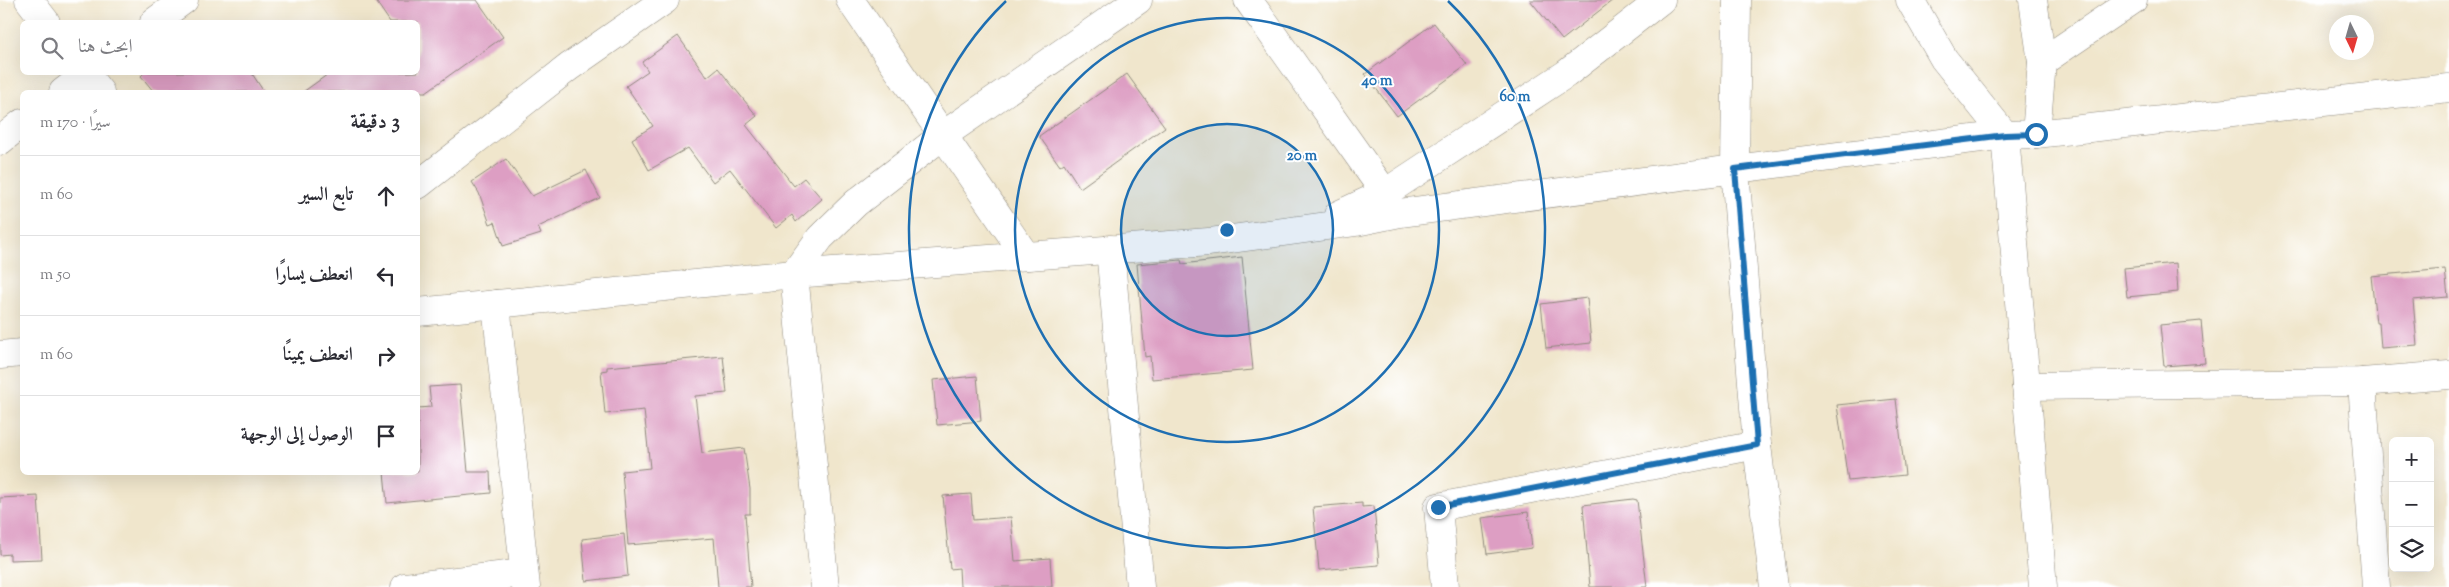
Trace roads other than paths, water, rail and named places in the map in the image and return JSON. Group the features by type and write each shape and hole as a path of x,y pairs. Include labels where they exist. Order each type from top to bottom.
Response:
{"street":[{"path":"29,0 44,20"},
{"path":"157,20 184,0"},
{"path":"420,183 569,67 665,0"},
{"path":"850,0 1026,256"},
{"path":"824,587 794,274 820,238 856,203 942,136 1138,0"},
{"path":"1248,0 1385,194"},
{"path":"1307,229 1385,194 1566,74 1661,0"},
{"path":"1737,0 1735,169 1757,445 1774,587"},
{"path":"1910,0 1944,59 2005,135 2043,587"},
{"path":"2032,0 2042,62 2036,134"},
{"path":"2042,62 2133,0"},
{"path":"67,90 90,78"},
{"path":"420,312 794,274 1209,242 1307,229 1400,213 2005,135 2036,134 2449,88"},
{"path":"0,141 20,125"},
{"path":"1110,249 1140,587"},
{"path":"405,587 525,580 496,304"},
{"path":"0,355 20,353"},
{"path":"2026,386 2362,382 2449,375"},
{"path":"2362,382 2376,587"},
{"path":"1445,587 1438,507 1757,445"}]}
